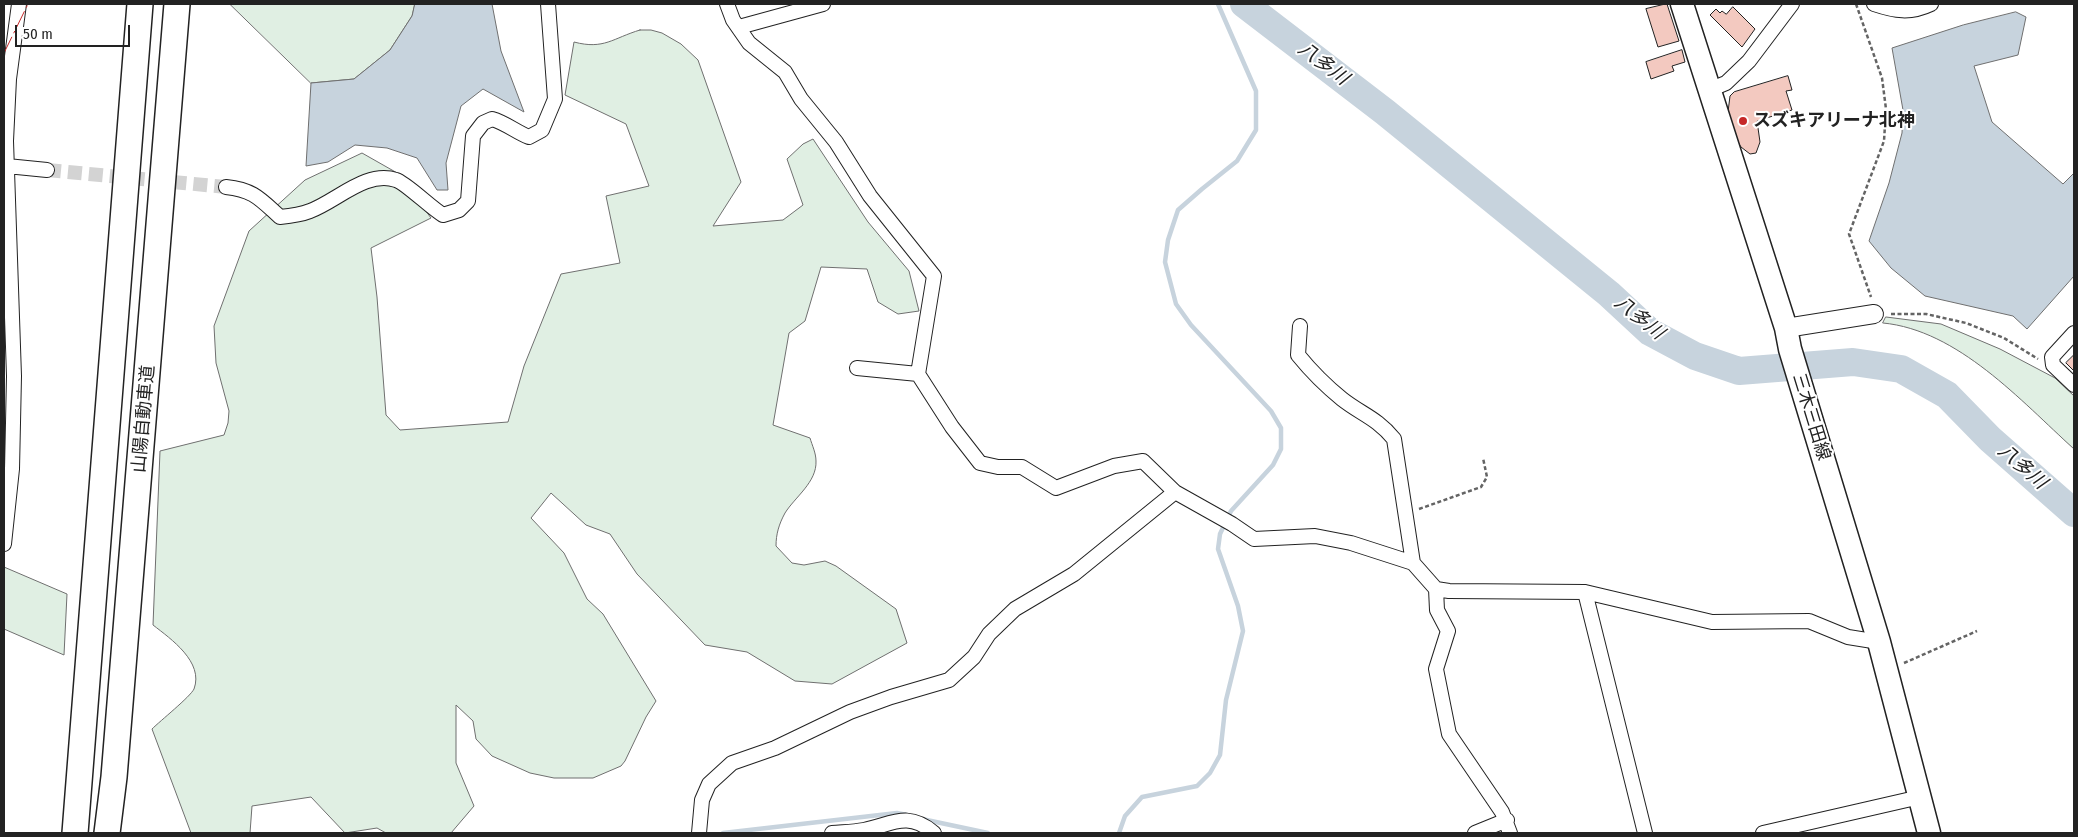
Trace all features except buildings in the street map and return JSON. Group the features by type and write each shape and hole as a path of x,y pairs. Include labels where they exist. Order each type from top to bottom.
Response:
{"highway":[{"name":"山陽自動車道","path":"75,833 140,4"},
{"name":"山陽自動車道","path":"107,833 114,777 178,4"},
{"path":"112,833 114,777"}],"main road":[{"name":"三木三田線","path":"1682,4 1788,338 1879,642 1929,833"}],"street":[{"path":"4,544 12,469 14,376 6,141 9,79 19,4"},
{"path":"226,187 244,189 250,192 280,217 312,211 364,182 386,178 398,180 443,215 459,210 468,201 473,136 483,123 492,119 501,121 515,132 529,137 542,130 549,116 555,99 548,4"},
{"path":"727,4 733,20 749,43 785,72 801,99 836,142 870,196 934,276 918,374 952,428 980,463 998,467 1022,468 1056,488 1114,466 1143,461 1175,492 1232,524 1254,539 1315,536 1351,543 1413,563 1436,589 1437,610 1448,631 1436,668 1449,734 1509,827 1475,833"},
{"path":"739,28 823,4"},
{"path":"1709,90 1726,83 1749,62 1792,4"},
{"path":"1874,4 1892,10 1917,11 1931,4"},
{"path":"7,166 46,170"},
{"path":"1788,338 1874,314"},
{"path":"1300,326 1298,355 1310,371 1343,400 1382,425 1394,439 1413,563"},
{"path":"2074,333 2052,357 2053,365 2074,385"},
{"path":"857,368 918,374"},
{"path":"699,833 702,800 708,784 732,763 775,748 850,712 891,696 949,680 974,657 988,634 1015,609 1074,574 1175,492"},
{"path":"1436,589 1449,591 1585,592 1712,622 1809,621 1848,637 1879,642"},
{"path":"1585,592 1646,833"},
{"path":"1763,833 1920,797"},
{"path":"832,833 865,830 898,820 916,823 934,833"}],"path":[{"path":"1856,4 1882,78 1886,109 1884,141 1849,234 1870,290 1874,314 1926,314 1966,323 2004,338 2040,360 2052,357"},
{"path":"1406,514 1481,486 1487,477 1484,458"},
{"path":"1886,670 1978,631"}],"green space":[{"path":"230,4 415,4 412,16 390,50 354,79 311,83"},
{"path":"640,30 662,33 681,44 698,60 741,182 713,226 783,220 803,205 787,159 803,144 813,139 868,222 909,271 919,311 898,314 878,302 867,269 821,267 805,321 789,333 773,425 810,438 816,461 813,476 783,517 777,533 776,546 792,563 804,565 825,561 836,566 896,609 907,643 832,684 795,681 747,652 705,645 637,574 610,534 586,525 551,493 531,518 564,553 587,599 603,614 656,701 621,766 593,778 554,778 530,773 492,756 476,739 473,721 456,705 456,763 474,806 451,833 386,833 377,828 345,833 311,797 252,806 250,833 191,833 152,729 191,693 196,679 190,661 184,652 153,625 160,451 224,435 229,411 216,363 214,326 249,231 305,180 362,153 399,174 431,218 371,248 377,297 386,415 400,430 508,422 524,366 561,274 620,263 606,196 649,186 626,124 565,95 574,42 593,45 601,44"},
{"path":"1886,317 1941,324 2000,349 2055,378 2074,396 2074,449 2010,390 1962,353 1937,339 1911,328 1883,323"},
{"path":"4,567 67,594 64,655 4,629"}],"shaded area":[{"path":"415,4 492,4 501,51 524,112 483,89 461,106 446,163 448,190 437,190 417,158 387,148 355,145 328,162 306,166 311,83 354,79 390,50 412,16"},
{"path":"2016,12 2026,17 2018,55 1974,66 1992,122 2063,184 2074,173 2074,276 2027,329 2013,316 1925,296 1891,268 1869,241 1889,183 1902,133 1903,110 1892,48 1963,25"}],"waterway":[{"path":"1119,833 1125,816 1142,797 1197,786 1210,773 1220,755 1226,700 1243,631 1238,606 1218,549 1220,534 1231,511 1273,465 1281,449 1281,428 1271,411 1191,325 1176,304 1165,262 1168,240 1178,210 1237,161 1256,130 1256,91 1218,4"},
{"name":"八多川","path":"1244,4 1385,112 1609,294 1650,332 1695,356 1739,371 1853,362 1901,369 1947,395 1990,439 2074,513"},
{"path":"723,833 897,813 907,815"},
{"path":"922,819 988,833"}],"tunnel":[{"path":"47,170 226,187"}],"power":[{"path":"4,53 28,4"}],"place":[{"name":"スズキアリーナ北神","path":"1743,121"}]}
